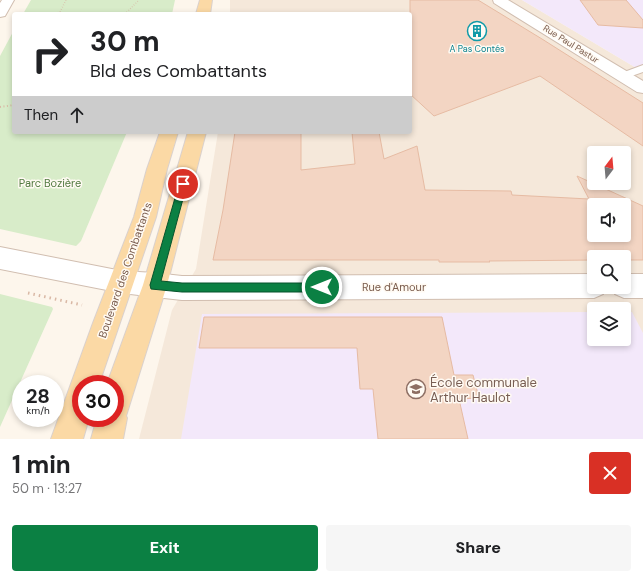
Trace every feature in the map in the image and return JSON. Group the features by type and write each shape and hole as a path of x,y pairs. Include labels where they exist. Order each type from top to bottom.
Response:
{"main road":[{"path":"203,12 206,0"},
{"name":"Boulevard des Combattants","path":"88,375 145,217 157,169 168,134"},
{"path":"124,375 155,285 172,228 196,134"},
{"path":"67,439 72,424"},
{"path":"107,439 110,427"}],"street":[{"path":"0,13 8,0"},
{"name":"Rue Paul Pastur","path":"499,0 643,88"},
{"name":"Rue d'Amour","path":"0,258 122,282 203,288 587,286"},
{"path":"631,286 643,286"}],"lane":[{"path":"623,76 643,68"}],"path":[{"path":"61,12 66,0"},
{"path":"127,12 139,0"},
{"path":"0,107 12,105"},
{"path":"22,292 83,305"}],"shaded area":[{"path":"230,0 522,0 643,72 643,439 139,439 172,310 196,269 218,134 412,134 412,12 230,12"},
{"path":"522,0 643,0 643,72"},
{"name":"École communale Arthur Haulot","path":"587,312 587,346 631,346 632,312 643,333 643,439 181,439 202,314"}],"green space":[{"path":"31,0 175,0 172,12 24,12"},
{"name":"Parc Bozière","path":"12,34 12,134 126,134 81,241 76,246 0,229 0,56"},
{"path":"0,294 52,307 53,309 23,375 12,375 12,400 0,427"}],"building":[{"path":"410,0 478,0 643,103 643,146 540,76 434,116 412,96 412,12 410,12"},
{"path":"580,0 626,0 643,20 643,28 598,25"},
{"path":"235,134 301,134 301,170 355,164 352,134 379,134 384,159 417,146 425,190 511,191 512,195 587,199 587,242 631,242 631,201 643,206 643,260 631,260 631,250 587,250 587,260 439,262 439,260 213,260 223,210"},
{"path":"577,176 587,181 587,190 608,190 625,198 588,198"},
{"path":"204,317 442,317 454,375 473,375 479,398 459,399 468,439 378,439 373,389 360,389 357,348 199,348"}],"place":[{"name":"A Pas Contés","path":"477,31"},
{"name":"École communale Arthur Haulot","path":"416,389"}],"route":[{"path":"183,184 155,285 182,288 322,287"}]}
